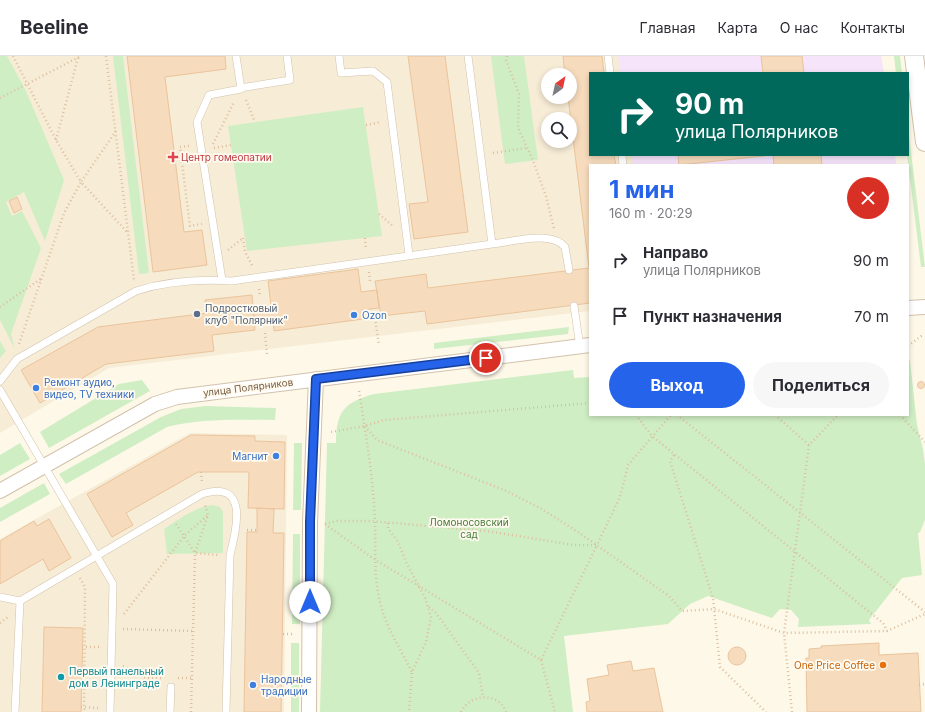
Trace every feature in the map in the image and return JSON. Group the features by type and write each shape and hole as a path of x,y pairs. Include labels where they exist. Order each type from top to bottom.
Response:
{"street":[{"path":"914,56 925,142"},
{"path":"909,308 925,307"},
{"name":"улица Полярников","path":"0,491 155,404 176,396 585,346"},
{"path":"309,712 310,522 316,379"}],"lane":[{"path":"236,56 241,89"},
{"path":"222,280 200,144 198,122 209,95 290,80 287,56"},
{"path":"339,56 341,73 373,71 387,82 409,255"},
{"path":"468,56 492,244"},
{"path":"608,56 610,72"},
{"path":"0,381 17,359 136,291 155,285 204,280 232,281 409,255 541,238 555,239 565,247 569,270"},
{"path":"574,306 585,346"},
{"path":"0,390 113,584 110,710"},
{"path":"0,597 20,601 202,494 214,490 224,491 233,496 236,504 236,533 230,556 226,712"},
{"path":"15,712 20,601"},
{"path":"170,712 171,687"}],"path":[{"path":"13,56 56,140 81,182 127,232"},
{"path":"106,56 127,232 136,291"},
{"path":"507,56 506,60 519,94 518,128 546,196 553,218 555,235"},
{"path":"0,98 79,57"},
{"path":"56,140 79,57"},
{"path":"241,89 256,122"},
{"path":"231,145 211,149 241,89"},
{"path":"17,359 20,344 64,213 81,182 116,131"},
{"path":"200,144 180,147 190,226 213,223"},
{"path":"480,154 527,148"},
{"path":"218,257 244,237"},
{"path":"0,307 42,278"},
{"path":"375,318 379,345"},
{"path":"264,333 267,355"},
{"path":"909,345 924,334"},
{"path":"359,392 369,446 375,522 374,559 381,605 388,625 412,672"},
{"path":"331,432 365,426 384,420 589,403"},
{"path":"637,416 652,436 674,455 883,623 887,631"},
{"path":"556,712 541,660 620,497 628,465 670,416"},
{"path":"365,426 377,440 522,498 597,545 669,596 682,611 714,609 784,633 887,631 925,613 799,510 678,416"},
{"path":"776,416 809,445"},
{"path":"792,712 784,633 799,510 809,445 837,416"},
{"path":"901,416 925,442"},
{"path":"674,455 670,461 713,598 720,667 766,712"},
{"path":"191,712 195,553 208,515 202,494 201,472"},
{"path":"168,514 185,535 195,553"},
{"path":"113,628 185,535 208,515"},
{"path":"541,660 374,559 325,524 337,521 388,523 487,531 573,545 597,545"},
{"path":"388,523 388,528 398,542 407,564 420,587 429,607 431,617 429,633 423,652 412,672 409,712"},
{"path":"248,530 257,530"},
{"path":"195,553 230,556"},
{"path":"75,569 85,587 82,707 84,712"},
{"path":"429,607 436,613 479,673 484,697"},
{"path":"113,628 193,631"},
{"path":"84,647 112,648"},
{"path":"112,660 146,678 169,678"},
{"path":"177,678 192,678"},
{"path":"919,684 925,684"},
{"path":"461,712 469,702 484,697 492,698 500,702 506,712"},
{"path":"82,707 110,710"}],"shaded area":[{"path":"0,56 881,56 884,72 589,72 589,156 895,156 896,164 589,164 589,311 109,368 0,433"},
{"path":"618,56 881,56 884,72 620,72"},
{"path":"632,156 895,156 896,164 633,164"},
{"path":"190,433 287,435 284,712 0,712 0,539"}],"green space":[{"path":"0,56 7,56 25,89 64,180 45,241 24,192 6,202 12,216 22,211 41,248 11,334 15,349 0,320"},
{"path":"113,56 123,56 149,273 139,274"},
{"path":"491,56 524,56 538,160 505,164"},
{"path":"894,56 900,56 902,72 896,72"},
{"path":"363,107 382,236 247,251 228,126"},
{"path":"909,135 925,267 921,267 907,156 909,156"},
{"path":"569,327 568,334 434,349 434,343"},
{"path":"0,341 6,351 0,358"},
{"name":"Ломоносовский сад","path":"909,359 917,425 925,464 925,520 920,532 918,533 922,575 902,578 869,620 871,624 798,627 799,619 791,610 780,609 772,618 708,596 690,604 668,624 564,636 573,712 320,712 327,443 336,443 338,423 344,410 355,401 374,394 573,370 574,378 589,377 589,416 909,416"},
{"path":"142,380 150,391 49,448 40,432 119,384"},
{"path":"205,406 276,408 275,420 207,421 167,427 66,484 59,474 161,417 181,409"},
{"path":"20,443 30,459 0,476 0,455"},
{"path":"294,443 302,443 301,510 293,510"},
{"path":"44,483 50,494 0,522 0,508"},
{"path":"213,505 220,507 223,512 223,553 167,554 164,529 200,508"},
{"path":"293,534 300,534 300,624 292,624"},
{"path":"291,643 299,643 299,712 291,712"}],"building":[{"path":"127,56 225,56 226,69 165,77 184,232 202,230 207,265 153,272"},
{"path":"408,56 445,56 468,232 414,239 409,204 428,202"},
{"path":"563,56 602,56 604,72 589,72 589,156 614,156 616,164 589,164 589,268 574,148 577,148 577,112 570,112 569,104 577,104 577,68 564,68"},
{"path":"761,56 802,56 804,72 763,72"},
{"path":"678,156 764,156 688,164 679,164"},
{"path":"773,156 821,156 822,164 774,164"},
{"path":"17,197 22,209 14,213 9,201"},
{"path":"589,268 589,303 427,324 425,311 381,316 375,281 426,274 428,288"},
{"path":"358,269 361,292 377,290 379,308 362,310 363,319 274,331 273,321 255,323 253,307 271,305 268,281"},
{"path":"252,295 255,330 212,335 214,351 106,364 40,403 21,370 98,327 207,313 205,300"},
{"path":"921,381 924,382 924,388 921,389 918,388 917,385 918,382"},
{"path":"191,435 255,436 255,441 285,442 284,509 248,508 249,472 198,472 126,513 133,525 112,537 87,494"},
{"path":"257,508 274,509 273,533 284,533 281,712 244,712 247,532 257,532"},
{"path":"49,519 71,558 49,571 43,559 0,584 0,541 34,521 37,526"},
{"path":"44,627 83,628 81,712 42,712"},
{"path":"879,643 879,655 918,653 921,712 807,712 806,658 809,658 809,649 821,648 821,646"},
{"path":"737,647 743,650 746,656 743,662 737,665 731,662 728,656 731,650"},
{"path":"631,661 633,671 654,668 663,712 587,712 586,702 590,701 587,679 609,675 607,665"}],"place":[{"name":"Центр гомеопатии","path":"173,157"},
{"name":"Подростковый клуб \"Полярник\"","path":"197,314"},
{"name":"Ozon","path":"354,315"},
{"name":"Ремонт аудио, видео, TV техники","path":"36,388"},
{"name":"Магнит","path":"276,456"},
{"name":"One Price Coffee","path":"883,665"},
{"name":"Первый панельный дом в Ленинграде","path":"61,677"},
{"name":"Народные традиции","path":"253,685"}],"route":[{"path":"310,602 310,522 316,379 486,358"}]}
